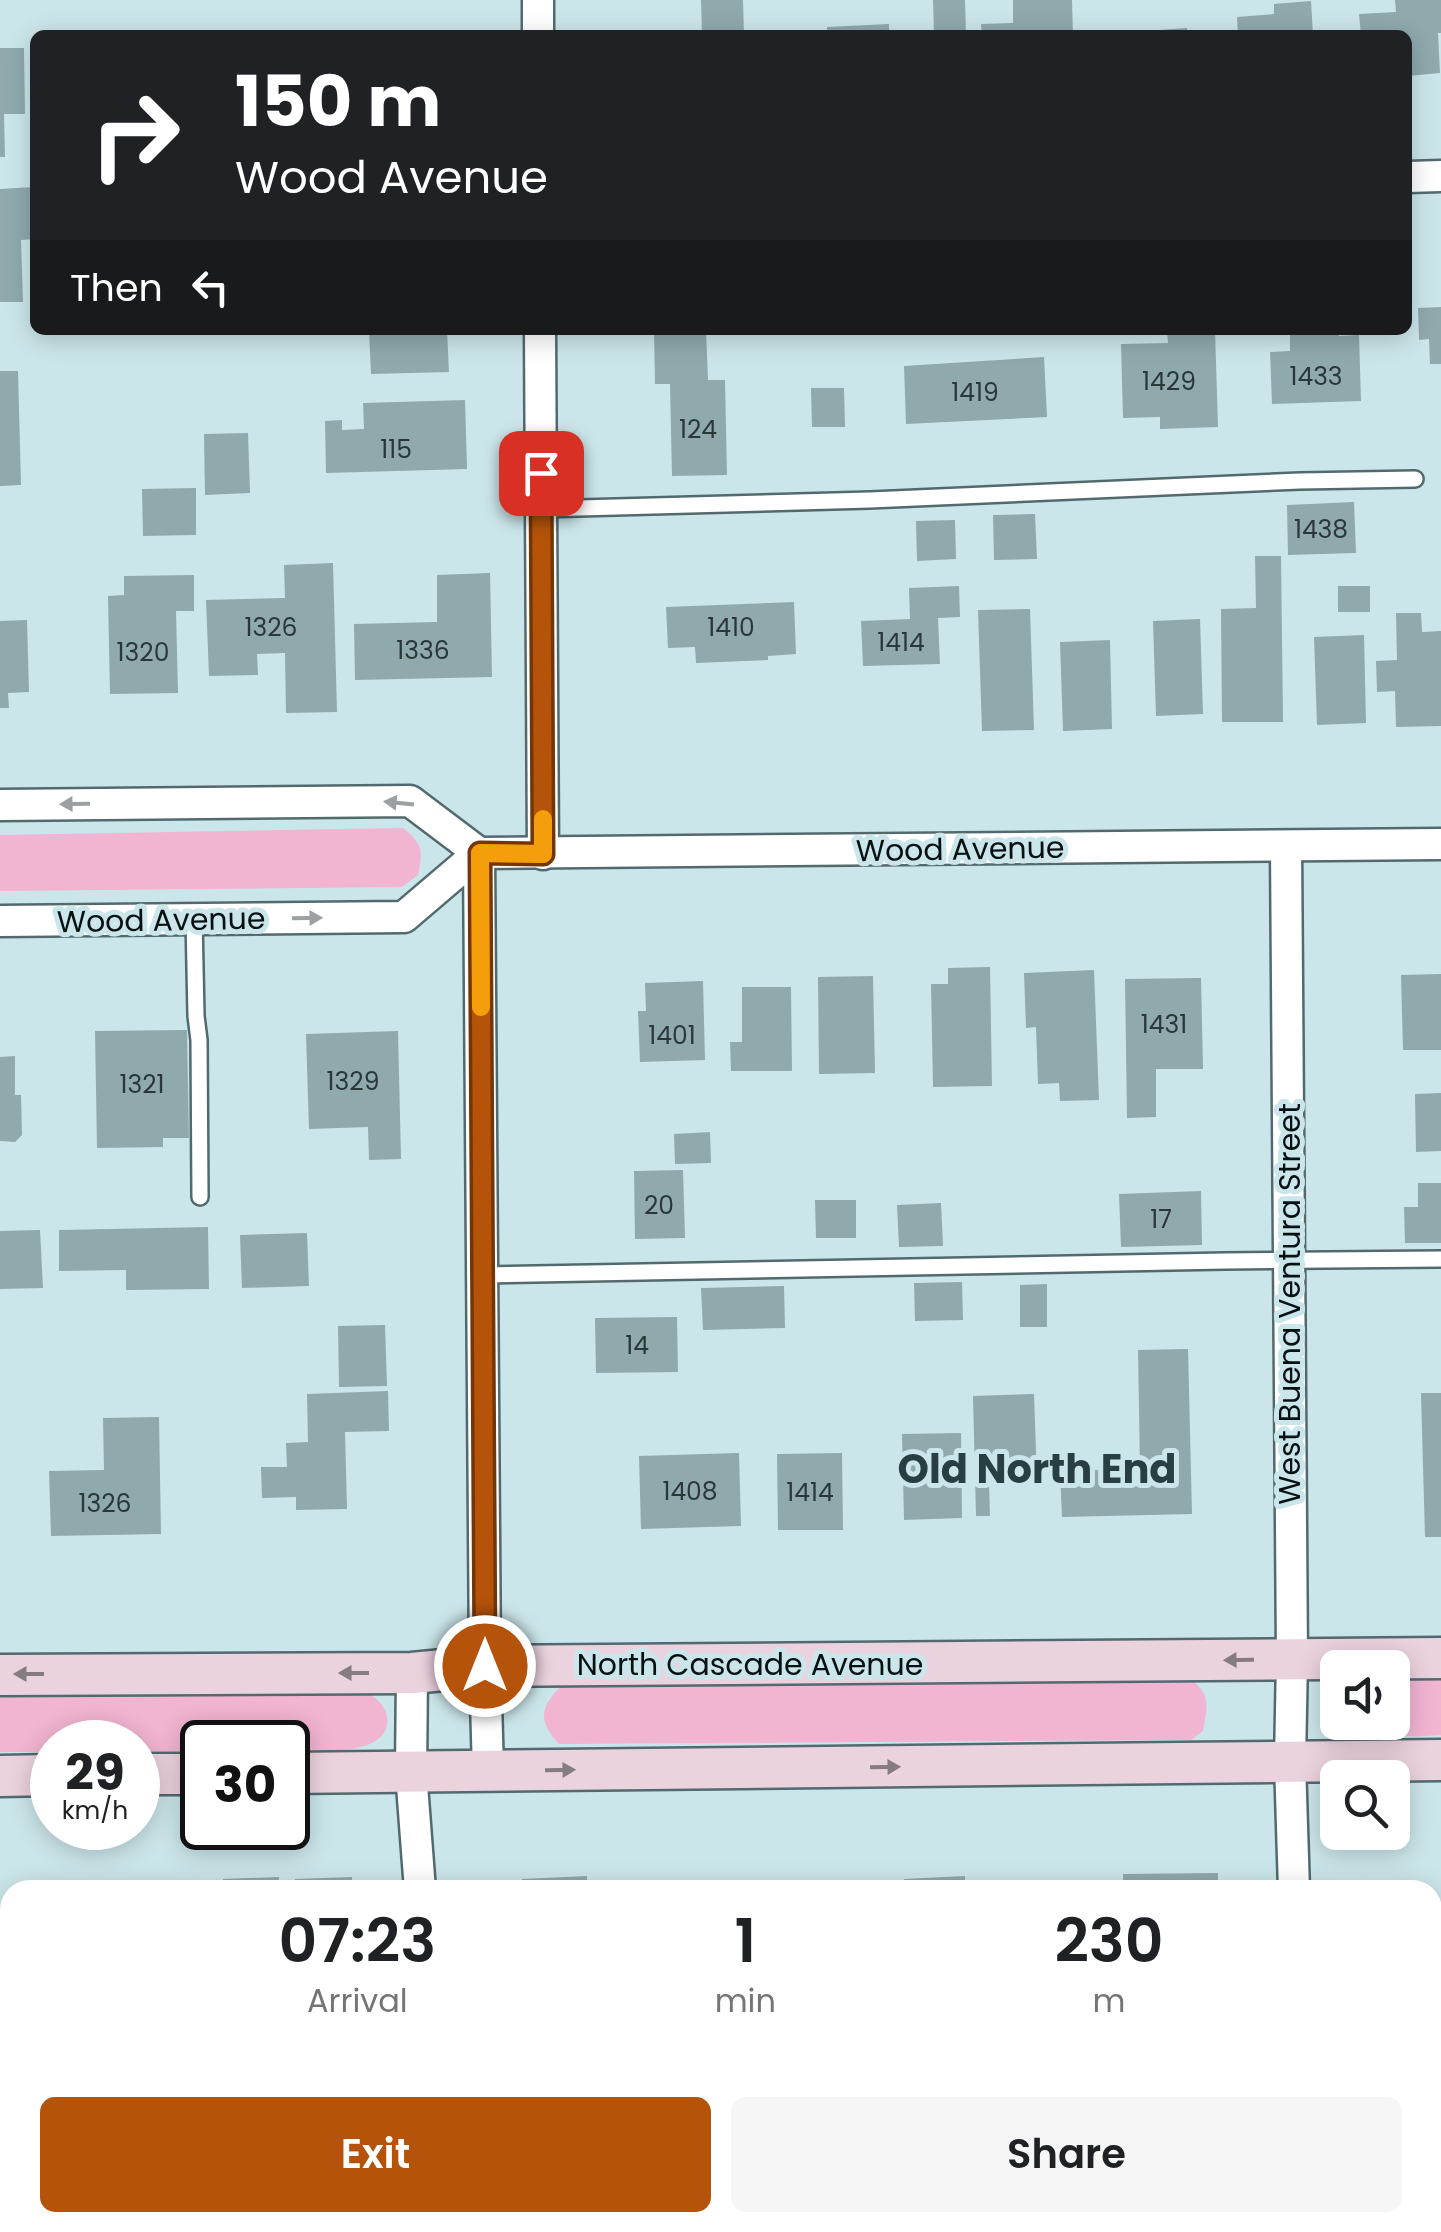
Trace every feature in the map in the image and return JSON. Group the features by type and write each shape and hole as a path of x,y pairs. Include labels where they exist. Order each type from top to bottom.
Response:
{"main road":[{"name":"North Cascade Avenue","path":"0,1674 412,1673 485,1666 1441,1658"},
{"path":"310,1773 1441,1760"},
{"path":"0,1776 30,1775"}],"street":[{"path":"538,0 538,30"},
{"path":"1412,177 1441,176"},
{"path":"540,335 543,854"},
{"path":"0,805 410,801 480,853 488,1771"},
{"name":"Wood Avenue","path":"0,921 404,917 480,853 1441,844"},
{"name":"West Buena Ventura Street","path":"1286,846 1294,1880"},
{"path":"412,1673 411,1772 419,1880"}],"lane":[{"path":"542,509 1415,480"},
{"path":"194,919 200,1197"},
{"path":"483,1275 1441,1259"}],"shaded area":[{"path":"403,828 418,844 421,854 418,875 402,887 0,891 0,835"},
{"path":"1441,1676 1441,1735 1410,1736 1410,1677"},
{"path":"1190,1679 1202,1690 1206,1708 1203,1731 1191,1740 559,1744 544,1720 546,1706 563,1684"},
{"path":"362,1689 378,1700 387,1717 385,1730 377,1740 332,1751 310,1750 310,1720 180,1720 180,1751 160,1751 160,1720 30,1720 30,1752 0,1752 0,1693"}],"building":[{"path":"701,0 743,0 744,30 702,30"},
{"path":"933,0 965,0 966,30 934,30"},
{"path":"1013,0 1072,0 1073,30 982,30 981,24 1013,23"},
{"path":"1395,0 1441,0 1440,73 1412,76 1412,30 1361,30 1359,14 1396,12"},
{"path":"1311,1 1313,30 1238,30 1237,17 1274,14 1274,4"},
{"path":"889,24 889,30 827,30"},
{"path":"0,48 24,48 25,114 4,114 5,157 0,157"},
{"path":"30,187 30,239 21,240 23,302 0,302 0,189"},
{"path":"1441,307 1441,364 1430,364 1429,339 1419,340 1418,308"},
{"path":"369,335 447,335 449,372 371,374"},
{"path":"654,335 706,335 708,380 725,380 727,475 672,476 670,384 655,384"},
{"path":"1167,335 1215,335 1218,427 1160,429 1160,417 1123,418 1121,344 1168,343"},
{"path":"1290,335 1359,335 1361,401 1272,404 1270,352 1290,351"},
{"path":"1044,357 1047,417 906,424 904,366"},
{"path":"0,371 18,371 21,485 0,486"},
{"path":"811,388 844,388 845,427 812,427"},
{"path":"465,400 467,469 326,473 325,421 342,420 342,430 364,429 363,403"},
{"path":"248,433 250,493 205,495 204,434"},
{"path":"196,488 196,535 143,536 142,489"},
{"path":"1354,502 1356,553 1288,555 1287,505"},
{"path":"1035,514 1037,559 994,560 993,515"},
{"path":"955,520 956,559 917,561 916,521"},
{"path":"1255,556 1281,556 1283,722 1222,722 1221,609 1256,608"},
{"path":"333,563 337,712 286,713 285,653 257,654 258,675 209,676 206,600 285,598 284,565"},
{"path":"490,573 492,677 355,680 354,624 437,622 437,575"},
{"path":"194,575 194,611 176,611 178,693 110,694 108,596 124,595 124,576"},
{"path":"959,586 960,617 938,618 940,664 863,666 861,621 910,619 909,588"},
{"path":"1338,586 1370,586 1370,612 1338,612"},
{"path":"794,602 796,654 768,656 768,660 696,663 695,647 668,648 666,607"},
{"path":"1030,609 1034,730 982,731 978,610"},
{"path":"1396,613 1421,613 1422,632 1441,631 1441,726 1396,727 1395,691 1377,692 1376,661 1397,660"},
{"path":"1200,619 1203,714 1156,716 1153,621"},
{"path":"27,620 29,692 8,693 9,708 0,708 0,621"},
{"path":"1364,635 1366,723 1317,725 1314,637"},
{"path":"1110,640 1112,729 1063,731 1060,642"},
{"path":"990,967 992,1086 933,1087 931,984 948,984 948,968"},
{"path":"1094,970 1099,1100 1060,1101 1059,1083 1038,1084 1036,1027 1026,1028 1024,973"},
{"path":"1441,974 1441,1050 1403,1050 1401,975"},
{"path":"873,976 875,1073 819,1074 818,977"},
{"path":"1201,978 1203,1069 1156,1069 1156,1117 1127,1118 1125,979"},
{"path":"703,981 705,1060 640,1062 638,1011 646,1011 645,983"},
{"path":"742,987 791,987 792,1071 731,1071 730,1042 742,1042"},
{"path":"187,1030 189,1138 163,1138 163,1147 97,1148 95,1031"},
{"path":"398,1031 401,1159 369,1160 368,1127 309,1129 306,1034"},
{"path":"15,1056 15,1095 21,1095 22,1135 15,1142 0,1141 0,1057"},
{"path":"1441,1093 1441,1151 1416,1152 1415,1094"},
{"path":"710,1132 711,1163 675,1164 674,1134"},
{"path":"683,1170 685,1238 635,1239 634,1171"},
{"path":"1418,1183 1441,1183 1441,1243 1405,1243 1404,1207 1418,1207"},
{"path":"1201,1191 1202,1245 1121,1247 1119,1194"},
{"path":"815,1200 856,1200 856,1238 816,1238"},
{"path":"941,1203 943,1246 899,1247 897,1205"},
{"path":"208,1227 209,1289 126,1290 126,1270 59,1271 59,1230"},
{"path":"40,1230 43,1288 0,1289 0,1231"},
{"path":"307,1233 309,1286 242,1288 240,1235"},
{"path":"962,1282 963,1320 915,1321 914,1283"},
{"path":"1047,1284 1047,1327 1020,1327 1020,1285"},
{"path":"784,1286 785,1328 703,1330 701,1288"},
{"path":"677,1317 678,1372 596,1373 595,1318"},
{"path":"385,1325 387,1386 339,1387 338,1326"},
{"path":"1188,1349 1192,1514 1062,1517 1060,1471 1140,1469 1138,1350"},
{"path":"388,1391 389,1431 345,1432 347,1509 296,1510 296,1497 262,1498 261,1467 287,1467 286,1443 308,1442 307,1394"},
{"path":"1421,1393 1441,1393 1441,1537 1425,1537"},
{"path":"1034,1394 1037,1480 989,1482 990,1516 976,1516 973,1396"},
{"path":"159,1417 161,1534 51,1536 49,1471 104,1470 103,1418"},
{"path":"961,1433 962,1518 904,1520 902,1434"},
{"path":"739,1453 741,1526 641,1529 639,1456"},
{"path":"842,1453 843,1530 778,1530 777,1454"},
{"path":"1218,1873 1218,1880 1123,1880 1123,1874"},
{"path":"587,1876 587,1880 522,1879"},
{"path":"965,1876 965,1880 904,1879"},
{"path":"279,1877 279,1880 223,1879"},
{"path":"352,1877 352,1880 295,1879"}],"slow traffic":[{"path":"481,1007 480,853 543,854 543,819"}],"district":[{"name":"Old North End","path":"1037,1469"}],"route":[{"path":"485,1666 480,853 543,854 541,473"}]}
